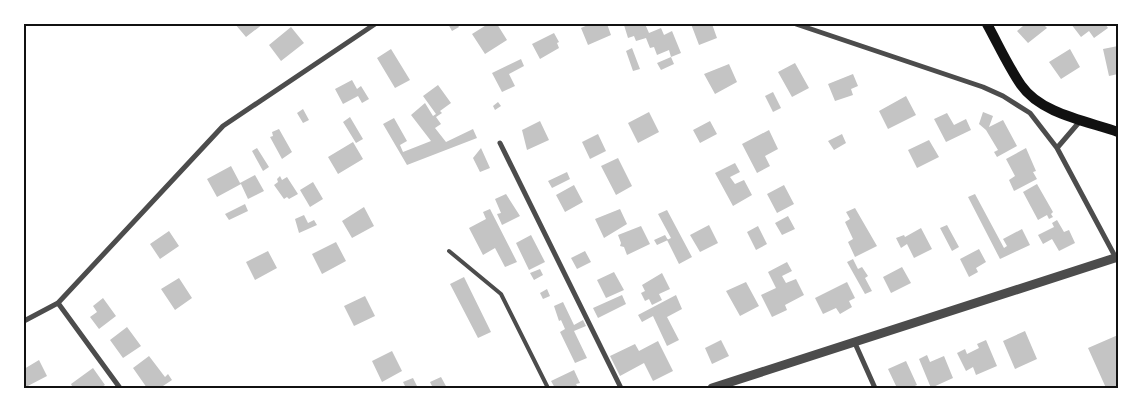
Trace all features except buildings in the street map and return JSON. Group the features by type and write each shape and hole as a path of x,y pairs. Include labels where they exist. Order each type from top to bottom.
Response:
{"main road":[{"path":"987,24 1022,87 1039,102 1118,132"}],"street":[{"path":"24,321 58,303 223,126 375,24"},
{"path":"712,388 854,341 1118,259 1057,148 1030,113 1003,96 983,87 796,24"},
{"path":"1057,148 1081,119"},
{"path":"500,143 621,388"},
{"path":"58,303 120,388"},
{"path":"854,341 875,388"}],"lane":[{"path":"449,251 502,294 548,388"}]}
